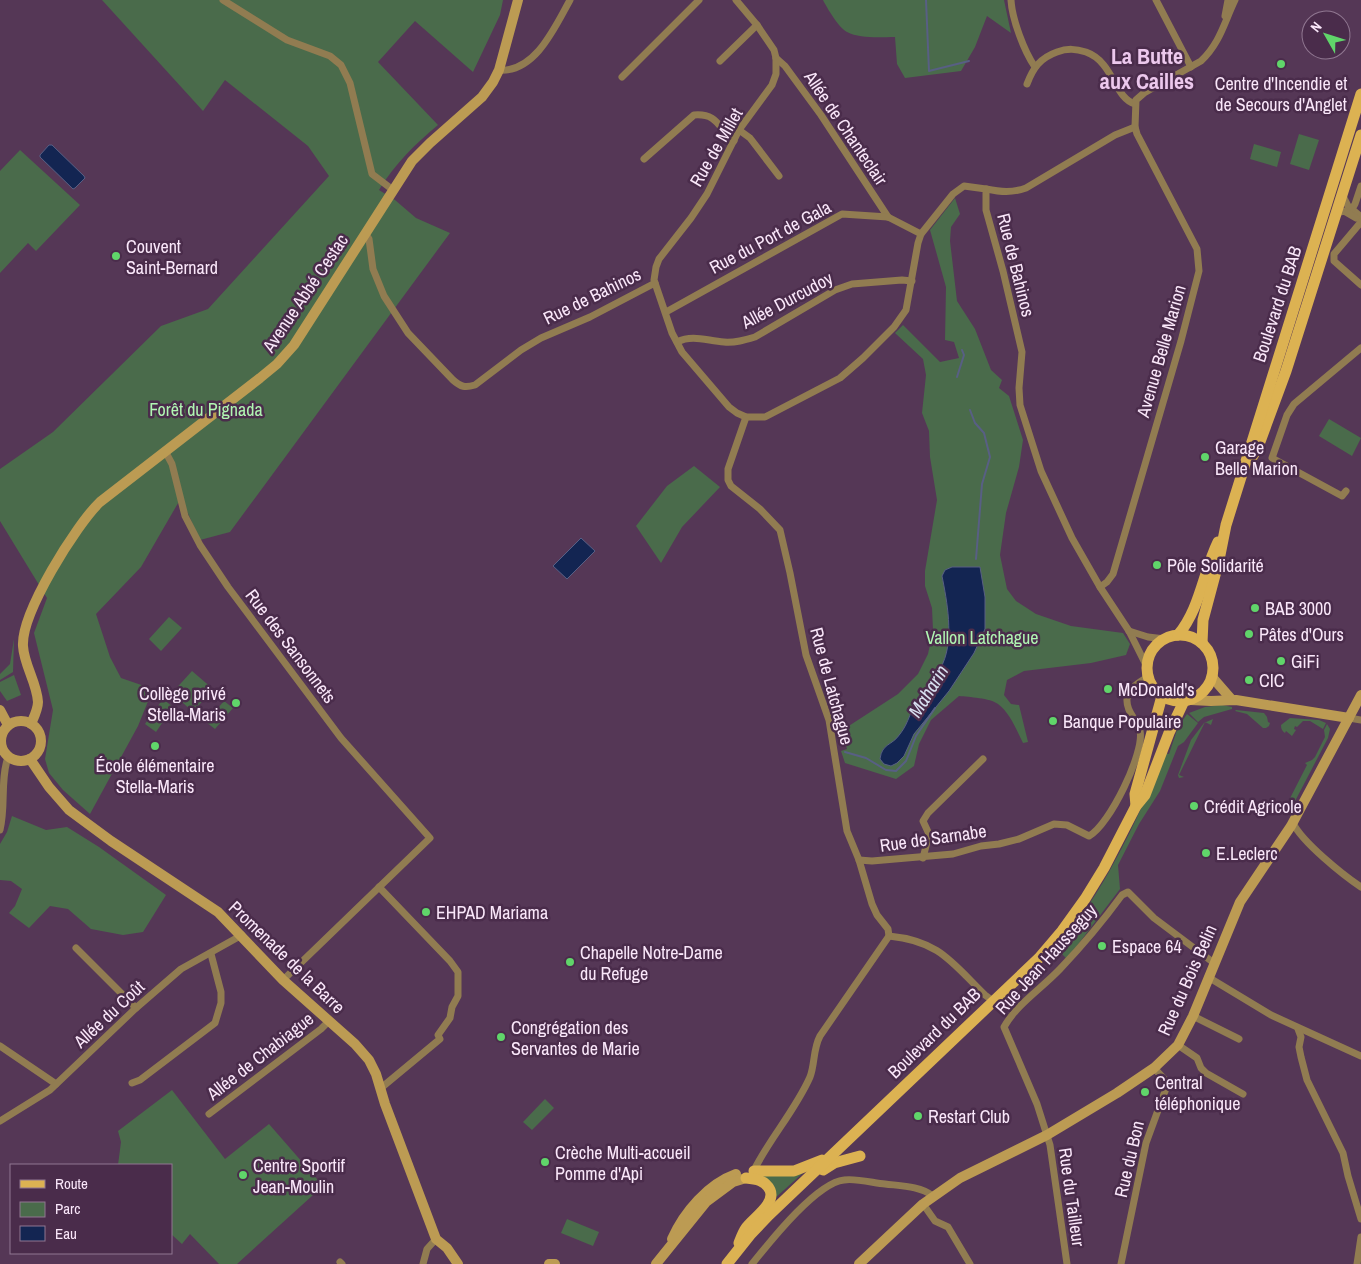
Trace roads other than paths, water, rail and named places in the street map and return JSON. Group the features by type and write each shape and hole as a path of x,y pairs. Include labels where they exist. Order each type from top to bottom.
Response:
{"main road":[{"name":"Boulevard du BAB","path":"1202,643 1202,620 1219,560 1226,524 1361,94"},
{"path":"1241,476 1258,447 1274,405 1342,193 1359,148 1361,135"},
{"name":"Boulevard du BAB","path":"1178,635 1189,622 1211,557 1226,524"},
{"path":"1178,635 1191,636 1202,643 1212,656 1213,667 1212,677 1204,691 1187,700 1173,701 1162,696 1151,685 1148,672 1152,651 1165,639 1178,635"},
{"name":"Boulevard du BAB","path":"1136,806 1135,794 1162,696"},
{"name":"Boulevard du BAB","path":"730,1260 750,1235 800,1185 991,999 1039,958 1074,915 1104,868 1136,806 1145,795 1169,733 1187,700"},
{"path":"750,1174 794,1171 832,1155"},
{"path":"800,1185 834,1163 860,1156"},
{"path":"730,1260 745,1229 769,1203 770,1189 750,1174"}],"street":[{"path":"223,0 287,40 330,56 341,66 350,83 372,174 392,190"},
{"name":"Avenue Abbé Cestac","path":"31,724 38,700 25,659 23,645 25,629 33,606 48,577 92,510 277,364 294,345 371,222 412,161 482,97 494,82 518,0"},
{"path":"499,70 516,69 530,59 552,34 570,0"},
{"path":"622,78 699,0"},
{"path":"736,0 758,25 774,50 776,58"},
{"path":"1011,0 1014,17 1028,58 1035,67"},
{"path":"1156,0 1191,67"},
{"path":"1223,26 1228,0"},
{"path":"746,417 765,417 840,378 901,319 908,304 921,234 960,187 967,185 1005,192 1026,188 1115,135 1135,127 1135,104 1138,97 1201,61 1214,47 1235,0"},
{"path":"720,61 758,25"},
{"path":"1027,84 1035,67 1047,56 1062,50 1075,48 1101,60 1123,96 1135,104"},
{"name":"Rue de Millet","path":"655,283 659,259 707,194 740,130 772,85 776,74 776,58"},
{"name":"Allée de Chanteclair","path":"776,58 785,66 820,115 888,217"},
{"path":"644,159 694,115 701,114 713,118 734,141"},
{"name":"Avenue Belle Marion","path":"1100,587 1113,574 1181,341 1199,271 1197,249 1135,127"},
{"path":"740,130 750,138 779,176"},
{"path":"1352,209 1361,186"},
{"name":"Rue de Bahinos","path":"986,189 986,210 1022,352 1019,388 1020,406 1041,471 1072,538 1100,587 1129,631 1148,672"},
{"path":"1342,193 1352,209 1360,216 1361,221"},
{"path":"1336,213 1344,211 1361,221"},
{"name":"Rue du Port de Gala","path":"666,312 842,214 888,217 921,234"},
{"path":"1361,221 1334,254 1333,258 1361,285"},
{"name":"Rue de Bahinos","path":"365,233 369,240 373,269 384,296 408,333 452,380 460,386 467,388 476,385 521,350 541,338 590,317 655,283 682,352 729,407 746,417"},
{"name":"Allée Durcudoy","path":"677,342 685,338 724,342 745,340 755,337 835,290 852,284 912,281"},
{"path":"1346,491 1342,496 1272,458 1287,415 1294,404 1361,348"},
{"name":"Rue de Latchague","path":"746,417 728,469 728,480 732,486 760,509 780,530 806,655 829,720 847,832 859,860 872,904 877,915 888,929 889,936"},
{"name":"Rue des Sansonnets","path":"165,451 172,464 185,516 200,545 228,587 341,738 430,838 380,887"},
{"path":"1129,631 1148,637 1165,639"},
{"name":"Rue de Sarnabe","path":"859,860 863,862 953,854 981,846 1019,839 1054,824 1067,825 1089,836 1094,833 1105,822 1130,775 1140,738 1140,731 1128,707 1128,698 1130,692 1148,672"},
{"path":"1212,677 1232,700"},
{"name":"Rue du Bois Belin","path":"859,1264 933,1196 960,1178 1047,1135 1117,1093 1154,1068 1178,1045 1193,1016 1240,902 1292,823 1361,695"},
{"path":"1187,700 1232,700 1361,720"},
{"path":"0,710 8,725"},
{"path":"19,721 31,724 39,733 41,739 38,751 30,759 19,761 8,757 1,747 1,735 8,725 19,721"},
{"path":"0,830 3,812 3,769 8,757"},
{"name":"Promenade de la Barre","path":"30,759 49,787 78,817 212,907 242,935 283,980 355,1044 369,1060 436,1239 447,1248 458,1264"},
{"path":"923,858 929,834 923,821 928,813 983,759"},
{"path":"1292,823 1296,830 1319,853 1361,888"},
{"path":"283,980 380,887 450,961 458,972 458,996 452,1007 450,1018 438,1035 440,1039 381,1088"},
{"name":"Rue Jean Hausseguy","path":"1047,1135 1026,1077 1004,1028 1019,1008 1059,971 1122,896 1128,892 1154,918 1214,963"},
{"name":"Allée du Coût","path":"0,1121 43,1096 136,1008 181,969 211,954 242,935"},
{"path":"656,1264 668,1249 677,1228 712,1188 733,1175 750,1174 810,1076 816,1045 820,1036 889,936 912,940 935,948 945,955 991,999"},
{"path":"76,948 136,1008"},
{"path":"132,1083 140,1080 215,1023 221,1003 221,992 211,954"},
{"path":"1208,977 1250,1003 1298,1029 1361,1056"},
{"path":"977,987 989,992 991,999"},
{"path":"1193,1016 1239,1039"},
{"name":"Allée de Chabiague","path":"209,1114 329,1021"},
{"path":"1298,1029 1301,1037 1299,1047 1307,1080 1343,1153 1361,1219"},
{"path":"1178,1045 1197,1058 1201,1068 1206,1073 1244,1094"},
{"path":"0,1046 56,1084"},
{"name":"Rue du Bon","path":"1121,1264 1146,1143 1168,1083 1154,1068"},
{"name":"Rue du Tailleur","path":"1047,1135 1067,1264"},
{"path":"752,1264 799,1211 827,1186 844,1180 921,1189 933,1196"},
{"path":"923,1204 936,1221 948,1226 970,1264"},
{"path":"1357,1264 1361,1237"},
{"path":"423,1264 427,1249 436,1239"},
{"path":"549,1264 554,1264"}],"water":[{"path":"49,145 52,145 84,176 85,178 75,188 73,189 40,157"},
{"path":"581,538 595,551 567,579 553,566"},
{"path":"952,567 980,567 985,597 985,629 974,653 949,691 914,734 904,756 891,766 884,764 880,759 883,750 903,730 919,696 935,677 943,663 949,631 942,576 945,570"}],"waterway":[{"name":"Maharin","path":"926,0 929,71 969,61"},
{"name":"Maharin","path":"957,377 964,355 962,350"},
{"name":"Maharin","path":"970,410 975,423 984,433 990,457 982,484 976,559"},
{"name":"Maharin","path":"845,752 866,758 886,770 896,771 906,761 916,736 935,708"}],"place":[{"name":"Centre d'Incendie et de Secours d'Anglet","path":"1281,64"},
{"name":"Couvent Saint-Bernard","path":"116,256"},
{"name":"Garage Belle Marion","path":"1205,457"},
{"name":"Pôle Solidarité","path":"1157,565"},
{"name":"BAB 3000","path":"1255,608"},
{"name":"Pâtes d'Ours","path":"1249,634"},
{"name":"GiFi","path":"1281,661"},
{"name":"CIC","path":"1249,680"},
{"name":"McDonald's","path":"1108,689"},
{"name":"Collège privé Stella-Maris","path":"236,703"},
{"name":"Banque Populaire","path":"1053,721"},
{"name":"École élémentaire Stella-Maris","path":"155,746"},
{"name":"Crédit Agricole","path":"1194,806"},
{"name":"E.Leclerc","path":"1206,853"},
{"name":"EHPAD Mariama","path":"426,912"},
{"name":"Espace 64","path":"1102,946"},
{"name":"Chapelle Notre-Dame du Refuge","path":"570,962"},
{"name":"Congrégation des Servantes de Marie","path":"501,1037"},
{"name":"Central téléphonique","path":"1145,1092"},
{"name":"Restart Club","path":"918,1116"},
{"name":"Crèche Multi-accueil Pomme d'Api","path":"545,1162"},
{"name":"Centre Sportif Jean-Moulin","path":"243,1175"}],"district":[{"name":"La Butte aux Cailles","path":"1147,68"}],"park label":[{"name":"Forêt du Pignada","path":"206,409"},
{"name":"Vallon Latchague","path":"982,637"}]}
